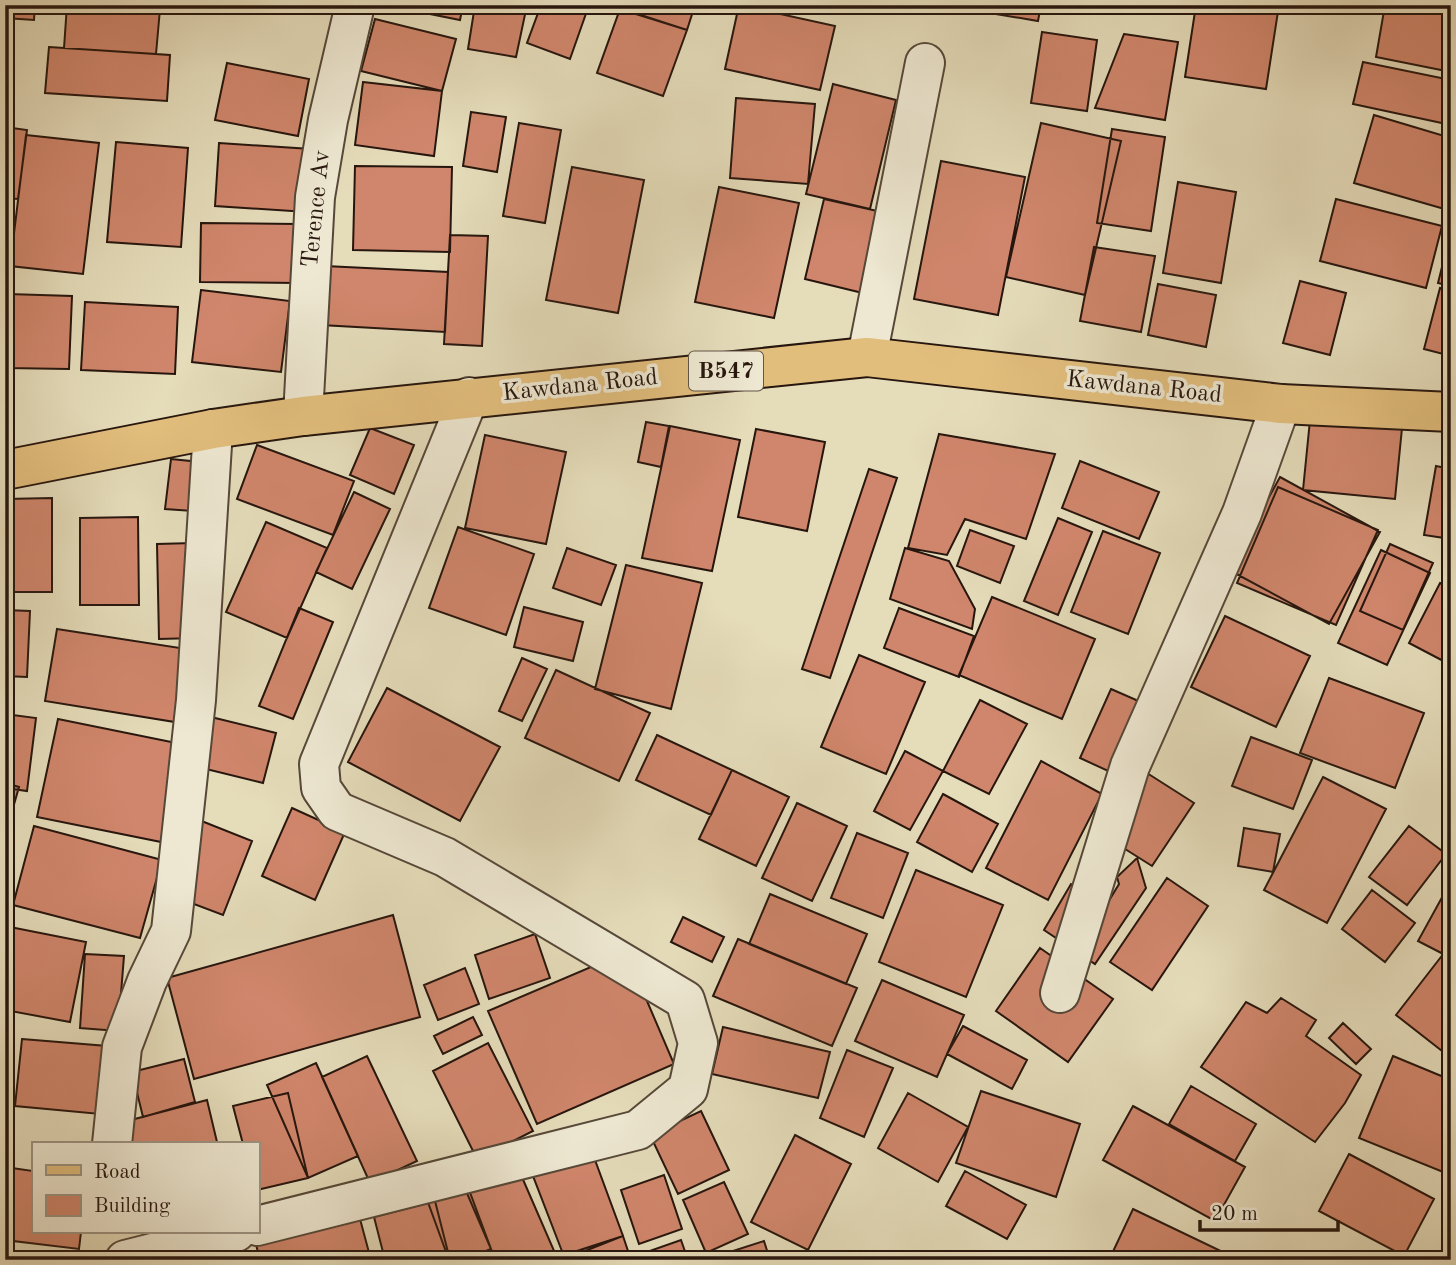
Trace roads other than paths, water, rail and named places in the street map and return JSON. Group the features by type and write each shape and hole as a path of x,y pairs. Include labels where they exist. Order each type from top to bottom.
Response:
{"main road":[{"name":"Kawdana Road","path":"5,470 213,429 303,416 867,357 1280,404 1451,412"}],"street":[{"name":"Terence Av","path":"303,416 314,197 328,120 355,5"},
{"path":"867,357 925,63"},
{"path":"259,1225 638,1130 688,1089 698,1043 685,1000 445,857 337,811 321,788 319,764 469,397"},
{"path":"1060,993 1130,766 1242,513 1280,404"},
{"path":"112,1142 122,1047 147,981 171,931 196,700 213,429"},
{"path":"116,1234 118,1260"},
{"path":"125,1260 228,1234"}]}
